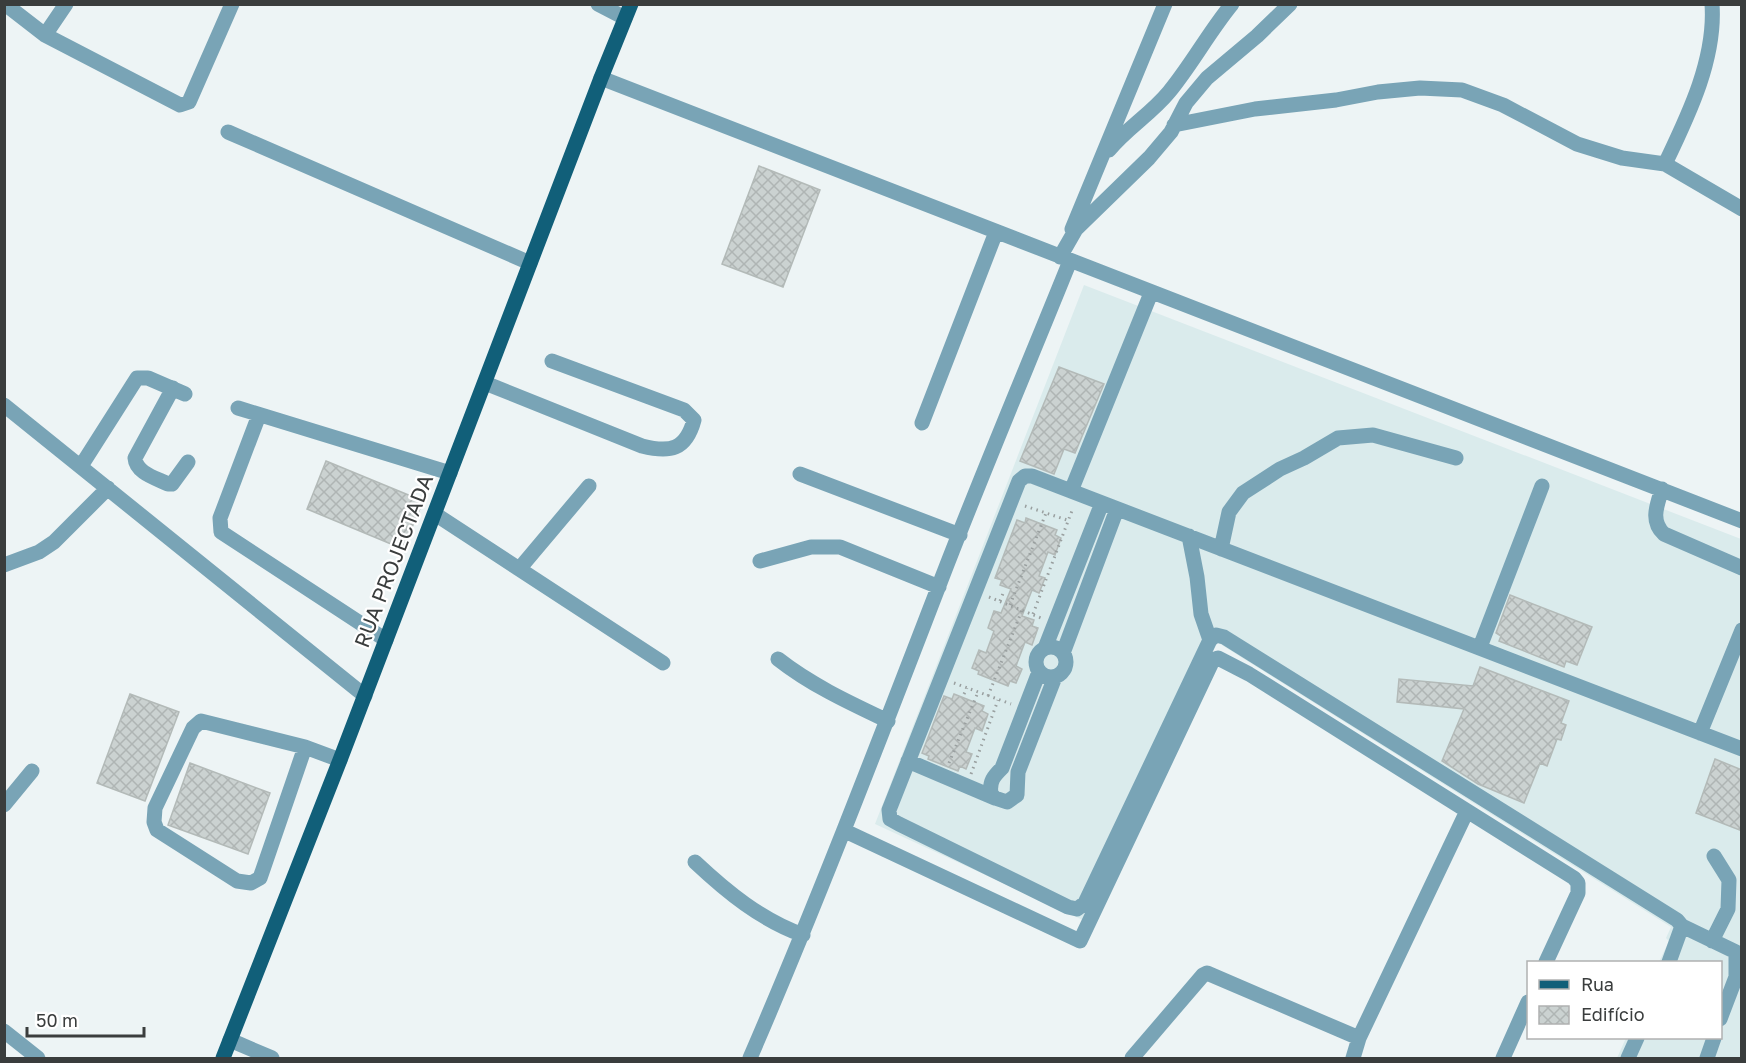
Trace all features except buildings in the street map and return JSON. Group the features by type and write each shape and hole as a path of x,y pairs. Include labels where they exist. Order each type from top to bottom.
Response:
{"main road":[{"name":"RUA PROJECTADA","path":"224,1059 628,11"}],"street":[{"path":"5,4 45,35 180,105 189,102 232,4"},
{"path":"45,35 66,4"},
{"path":"598,4 628,11"},
{"path":"1065,259 1096,170 1165,4"},
{"path":"1096,170 1122,135 1156,107 1170,91 1209,33 1232,4"},
{"path":"750,1059 845,831 1076,229 1149,158 1174,125 1186,103 1207,78 1274,21 1290,4"},
{"path":"1665,164 1688,118 1705,68 1713,17 1712,4"},
{"path":"601,78 1742,522"},
{"path":"1174,125 1255,109 1336,100 1378,92 1420,88 1462,90 1503,105 1577,144 1622,159 1665,164 1742,209"},
{"path":"228,132 530,263"},
{"path":"922,423 996,232"},
{"path":"1071,491 1151,293"},
{"path":"485,383 656,450 671,449 682,443 691,433 694,420 684,410 552,361"},
{"path":"81,466 137,378 148,378 179,391 135,458 135,464 140,470 172,484 188,462"},
{"path":"4,405 365,696"},
{"path":"238,408 450,473"},
{"path":"259,415 220,518 221,532 386,640"},
{"path":"1221,549 1229,512 1243,493 1280,469 1305,458 1338,438 1373,435 1456,458"},
{"path":"800,474 960,535"},
{"path":"1722,1014 1736,977 1736,952 1682,926 1677,920 1224,637 1216,635 1210,640 1084,903 1077,909 1068,907 890,819 889,810 1019,481 1025,476 1032,476 1742,749"},
{"path":"520,568 589,486"},
{"path":"1480,647 1542,486"},
{"path":"4,565 39,552 54,542 108,488"},
{"path":"1662,489 1655,513 1656,523 1664,534 1742,568"},
{"path":"1055,677 1044,676 1039,672 1036,667 1036,657 1045,648 1102,503"},
{"path":"908,761 1007,802 1017,795 1018,772 1055,677 1063,672 1066,665 1063,653 1117,509"},
{"path":"435,514 663,663"},
{"path":"1189,536 1201,614 1210,640"},
{"path":"760,561 811,548 840,547 939,587"},
{"path":"1700,733 1742,630"},
{"path":"1045,648 1054,647 1063,653"},
{"path":"778,658 836,696 888,721"},
{"path":"845,831 1080,941 1215,658 1249,674 1574,878 1578,883 1578,893 1547,961"},
{"path":"995,798 991,794 992,778 1002,768 1039,672"},
{"path":"305,747 260,878 251,883 237,881 157,830 154,822 155,808 193,728 201,721 305,747 340,760"},
{"path":"4,805 32,771"},
{"path":"1353,1059 1359,1038 1467,811"},
{"path":"1712,941 1728,909 1729,880 1714,856"},
{"path":"695,862 719,884 760,915 803,935"},
{"path":"1670,961 1682,926"},
{"path":"1132,1059 1207,973 1359,1038"},
{"path":"1503,1059 1527,1004"},
{"path":"4,1031 32,1057"},
{"path":"1628,1059 1637,1039"},
{"path":"1707,1059 1714,1039"},
{"path":"230,1041 272,1059"}],"path":[{"path":"1015,503 1068,521"},
{"path":"1033,614 1073,508 1082,512"},
{"path":"1010,605 1046,513"},
{"path":"1000,601 1004,591"},
{"path":"980,594 1043,619"},
{"path":"988,696 1022,610"},
{"path":"946,680 1010,705 1015,694"},
{"path":"964,694 967,688"},
{"path":"945,773 978,692"},
{"path":"968,781 998,700"}],"shaded area":[{"path":"1084,285 1741,539 1741,1058 1617,1058 1626,1039 1722,1039 1722,961 1659,961 1669,941 1666,938 1671,927 1217,642 1085,921 875,824"}]}
